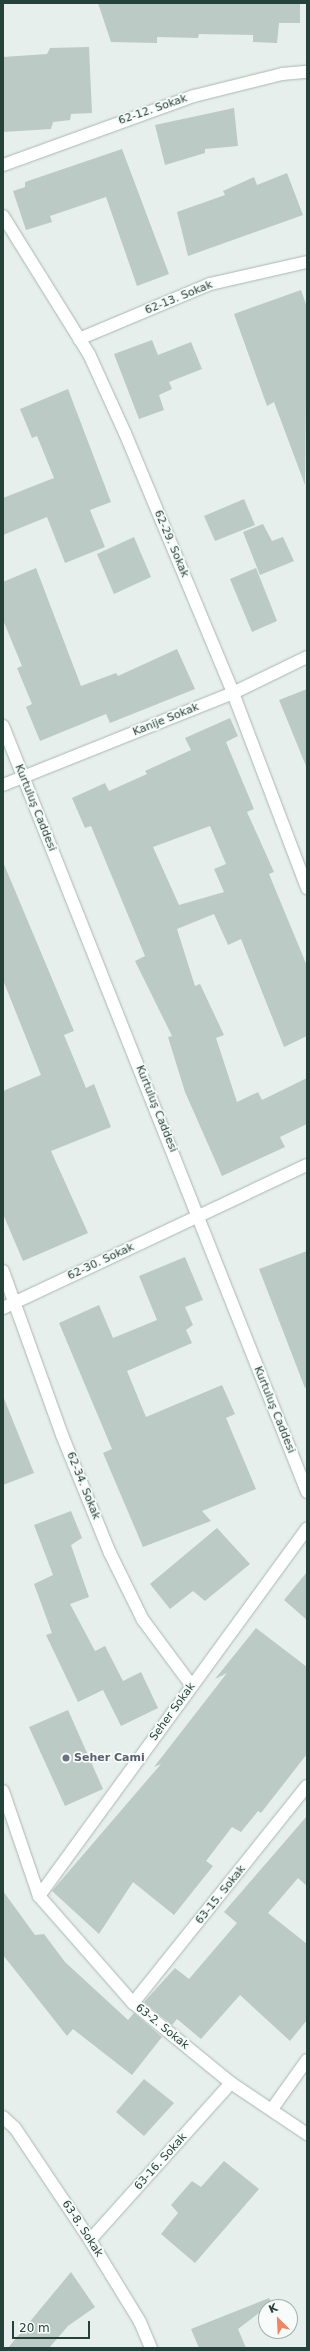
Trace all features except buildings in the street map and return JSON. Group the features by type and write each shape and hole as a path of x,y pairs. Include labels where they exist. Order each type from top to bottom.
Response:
{"street":[{"name":"62-12. Sokak","path":"3,165 194,96 282,74 307,72"},
{"name":"62-29. Sokak","path":"3,216 79,339 125,433 233,693 307,888"},
{"name":"62-13. Sokak","path":"79,339 210,284 307,262"},
{"name":"Kanije Sokak","path":"3,785 233,693 307,657"},
{"name":"Kurtuluş Caddesi","path":"3,726 22,777 199,1216 307,1492"},
{"name":"62-30. Sokak","path":"3,1308 307,1165"},
{"name":"62-34. Sokak","path":"3,1271 16,1302 62,1435 110,1553 143,1620 192,1686"},
{"name":"Seher Sokak","path":"39,1896 307,1528"},
{"name":"63-15. Sokak","path":"133,2003 307,1786"},
{"path":"3,1791 39,1896"},
{"name":"63-2. Sokak","path":"39,1896 133,2003 231,2084 272,2109 307,2134"},
{"path":"272,2109 307,2060"},
{"name":"63-16. Sokak","path":"90,2240 231,2084"},
{"name":"63-8. Sokak","path":"3,2117 15,2128 90,2240 140,2322 151,2348"}],"place":[{"name":"Seher Cami","path":"66,1758"}]}
